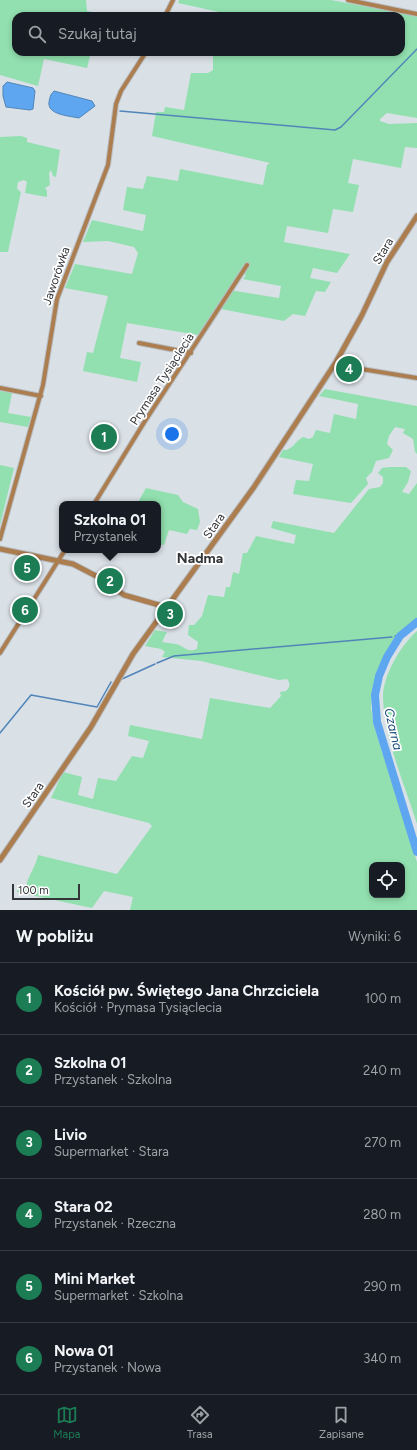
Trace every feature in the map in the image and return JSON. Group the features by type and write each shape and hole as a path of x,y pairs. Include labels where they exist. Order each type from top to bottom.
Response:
{"street":[{"path":"168,12 173,0"},
{"path":"348,0 417,14"},
{"name":"Jaworówka","path":"0,539 46,374 57,299 108,165 116,104 121,91 143,56"},
{"name":"Stara","path":"0,860 77,749 133,654 166,606 199,565 254,487 336,362 362,315 387,262 417,216"},
{"name":"Prymasa Tysiąclecia","path":"96,501 145,421 247,265"},
{"path":"139,343 190,353"},
{"path":"336,362 344,366 417,378"},
{"path":"0,388 40,396"},
{"path":"0,549 59,560 89,571 124,595 166,606"},
{"path":"0,653 63,553"}],"green space":[{"path":"0,0 86,0 87,11 93,12 12,12 12,56 90,56 87,68 44,59 38,86 0,75"},
{"path":"179,0 331,0 396,12 219,12 178,3"},
{"path":"405,14 417,16 417,118 387,113 380,119 380,121 389,124 417,123 417,148 405,147 401,168 353,159 348,183 359,185 353,212 333,209 328,233 287,226 284,242 350,254 337,273 313,268 310,278 331,282 325,292 316,291 305,316 293,314 284,321 216,308 198,335 127,323 120,358 141,362 137,382 83,371 87,352 93,353 108,296 65,288 75,264 132,274 138,253 134,247 108,241 83,242 92,220 143,231 146,215 123,210 127,187 143,189 147,176 178,181 180,169 263,185 267,165 270,163 152,136 156,112 164,112 165,107 184,110 191,73 208,73 213,70 213,56 405,56","holes":["239,274 246,275 243,279 281,286 279,298 229,290"]},
{"path":"21,136 27,138 27,142 60,150 56,177 53,176 51,170 49,173 50,185 45,188 47,191 47,197 25,193 27,182 24,180 18,182 17,189 21,192 8,252 0,252 0,137"},
{"path":"325,389 417,406 417,454 415,452 413,439 403,433 405,429 395,427 389,436 387,444 393,450 389,458 376,461 372,472 366,478 368,484 351,503 293,494 296,480 309,481 313,464 279,457 283,450 289,449 303,437 309,439 313,437 316,430 330,433 334,414 356,419 358,404 319,396"},
{"path":"0,391 12,393 8,413 31,417 28,427 0,422"},
{"path":"0,465 14,468 0,525"},
{"path":"406,467 411,471 408,482 402,492 409,494 417,483 417,618 394,639 380,665 373,686 371,707 374,726 417,862 417,910 130,910 133,897 104,891 92,908 17,892 19,885 26,886 38,855 117,874 152,826 149,823 51,798 63,772 82,777 78,795 93,799 98,778 116,781 132,756 143,758 149,741 128,736 130,725 202,739 210,698 270,708 281,696 280,692 287,690 289,684 287,679 279,680 201,661 162,657 165,652 161,649 145,646 155,630 167,632 162,642 176,644 188,650 197,649 198,642 188,635 189,625 194,625 202,616 208,595 224,597 226,587 230,587 233,572 239,574 243,553 247,553 256,536 294,544 296,535 271,528 273,521 334,533 369,489 380,487 383,483 383,477 378,473 382,468"},
{"path":"146,488 178,495 183,502 198,509 200,522 197,530 190,529 187,534 169,530 164,545 161,544 161,501 139,501"},
{"path":"417,631 417,824 391,745 384,712 383,697 386,679 394,661 405,644"}],"water":[{"path":"7,82 33,88 35,91 33,109 30,110 6,107 3,96 3,86"},
{"path":"54,91 92,101 95,106 79,118 60,114 52,110 49,106 50,97"}],"waterway":[{"path":"120,111 335,130 341,127 417,49"},
{"name":"Czarna","path":"417,622 400,636 387,657 379,676 375,695 377,722 417,852"},
{"name":"Czarna","path":"395,636 400,636"},
{"path":"157,663 174,656 392,637"},
{"path":"122,679 155,664"},
{"path":"0,733 31,695 97,707 111,682"}],"place":[{"name":"Stara 02","path":"349,369"},
{"name":"Kościół pw. Świętego Jana Chrzciciela","path":"104,437"},
{"name":"Mini Market","path":"27,568"},
{"name":"Szkolna 01","path":"110,581"},
{"name":"Nowa 01","path":"25,610"},
{"name":"Livio","path":"170,614"}],"district":[{"name":"Nadma","path":"200,558"}]}
